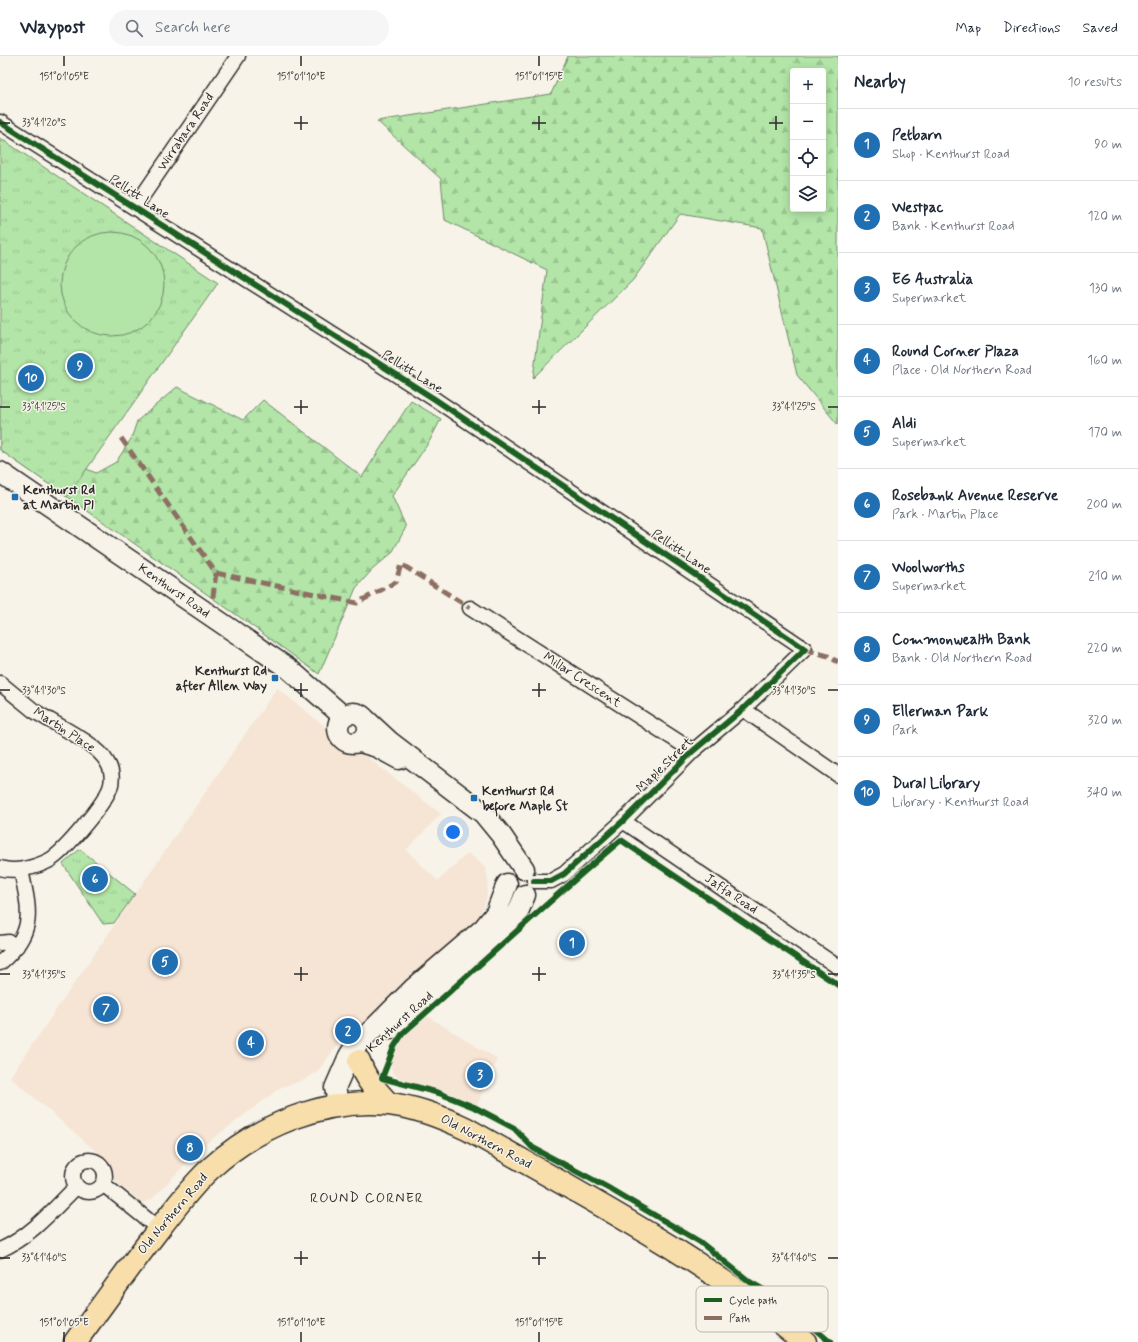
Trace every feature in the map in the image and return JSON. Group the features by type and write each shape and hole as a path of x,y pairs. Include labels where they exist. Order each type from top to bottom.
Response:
{"main road":[{"name":"Kenthurst Road","path":"0,472 289,669 343,716"},
{"path":"354,713 364,718 390,742 483,814 501,835 519,882 495,842 480,823 393,755 377,747 360,742 346,742 340,736 338,724 343,716 354,713"},
{"path":"360,742 367,734 368,729 364,718"},
{"name":"Kenthurst Road","path":"339,1106 335,1088 349,1056 360,1041 504,931 518,912 519,882"},
{"name":"Kenthurst Road","path":"339,1106 359,1061 420,994"},
{"path":"359,1061 363,1074 368,1082 389,1104"},
{"name":"Old Northern Road","path":"75,1342 192,1187 227,1155 284,1121 339,1106 370,1103 389,1104 428,1113 466,1129 615,1213 692,1260 728,1286"},
{"name":"Old Northern Road","path":"791,1332 805,1342"}],"street":[{"name":"Wirrabara Road","path":"135,207 238,56"},
{"name":"Pellitt Lane","path":"0,122 135,207 211,258 436,400 805,649"},
{"name":"Millar Crescent","path":"470,608 694,751"},
{"name":"Maple Street","path":"519,882 551,881 564,874 624,821 694,751 743,709 805,649"},
{"name":"Martin Place","path":"0,683 33,710 61,728 84,740 107,760 111,769 112,782 105,797 71,841 50,860 21,870"},
{"path":"743,709 838,775"},
{"name":"Jaffa Road","path":"624,821 838,967"},
{"path":"0,868 21,870 28,905 28,921 18,946 0,963"},
{"path":"0,943 9,942 18,946"},
{"path":"87,1159 97,1162 104,1170 105,1180 102,1184 99,1188 90,1192 85,1192 76,1187 72,1178 74,1167 87,1159"},
{"path":"102,1184 159,1229"},
{"path":"0,1250 16,1243 43,1220 76,1187"}],"shaded area":[{"path":"277,688 334,734 338,743 347,750 359,751 441,814 406,850 438,881 468,853 486,868 488,882 486,900 479,917 471,928 339,1043 317,1072 304,1080 281,1087 203,1146 152,1199 142,1203 115,1181 110,1163 10,1077"},
{"path":"427,1016 497,1059 476,1107 440,1092 412,1084 393,1074 391,1067 396,1048 407,1033"}],"green space":[{"path":"568,56 838,56 838,425 797,375 762,228 680,214 633,280 533,378 547,270 445,220 441,179 377,121 551,94"},
{"path":"0,138 218,283 67,497 0,450"},
{"path":"112,232 132,236 141,240 149,247 156,255 160,264 164,284 160,304 156,313 149,321 141,328 132,332 112,336 92,332 83,328 75,321 68,313 64,304 60,284 64,264 68,255 75,247 83,240 92,236"},
{"path":"177,387 243,420 263,400 362,477 411,401 441,419 429,442 392,496 406,527 392,553 372,570 356,588 319,674 0,450 0,409 87,469 96,473 116,462 131,439 137,421"},
{"path":"80,849 135,894 114,923 103,924 63,864"}],"marked path":[{"path":"121,438 216,573 212,604"},
{"path":"216,573 357,603 396,582 401,564 470,608"},
{"path":"805,649 828,656 838,662"}],"cycle path":[{"path":"0,122 436,400 805,649 743,709 693,751 623,821 564,874 551,881 534,881"},
{"path":"757,1286 700,1242 610,1189 533,1148 514,1128 474,1107 439,1093 382,1078 394,1047 403,1033 566,887 621,840 838,985"},
{"path":"818,1332 830,1342"}],"place":[{"name":"Ellerman Park","path":"80,366"},
{"name":"Dural Library","path":"31,378"},
{"name":"Kenthurst Rd at Martin Pl","path":"15,497"},
{"name":"Kenthurst Rd after Allen Way","path":"275,678"},
{"name":"Kenthurst Rd before Maple St","path":"474,798"},
{"name":"Rosebank Avenue Reserve","path":"95,879"},
{"name":"Petbarn","path":"572,943"},
{"name":"Aldi","path":"165,962"},
{"name":"Woolworths","path":"106,1009"},
{"name":"Westpac","path":"348,1031"},
{"name":"Round Corner Plaza","path":"251,1043"},
{"name":"EG Australia","path":"480,1075"},
{"name":"Commonwealth Bank","path":"190,1148"}],"district":[{"name":"ROUND CORNER","path":"367,1198"}]}
